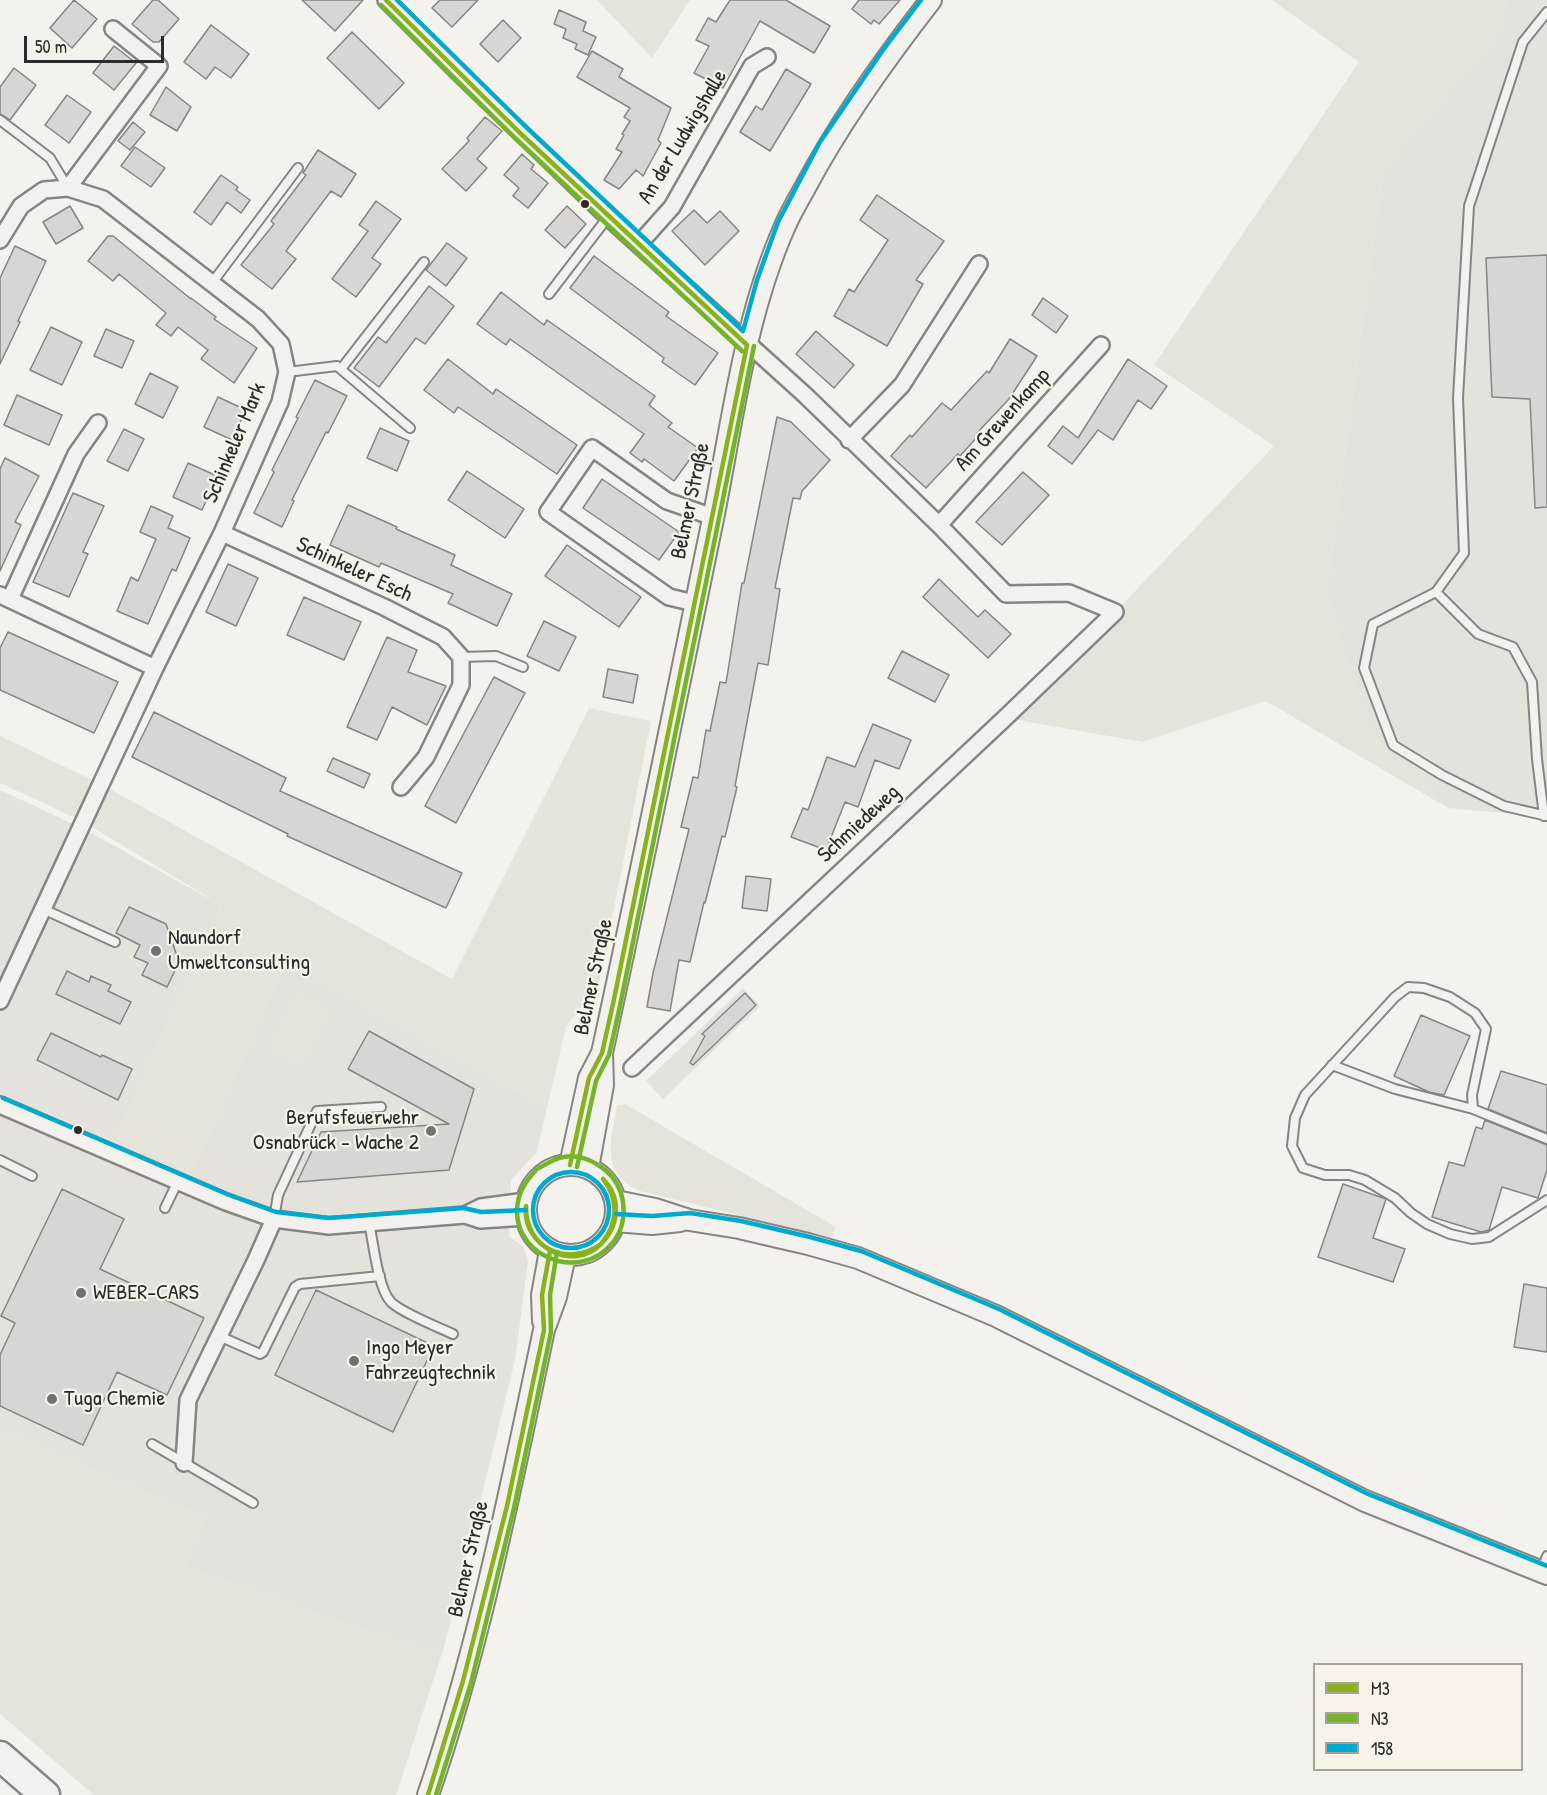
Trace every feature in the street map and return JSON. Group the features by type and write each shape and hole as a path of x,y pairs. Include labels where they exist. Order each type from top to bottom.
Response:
{"highway":[{"path":"0,1756 45,1795"}],"street":[{"path":"386,0 609,217 805,396 939,525"},
{"name":"Belmer Straße","path":"579,1166 589,1078 602,1053 673,717 747,345 764,283 785,225 827,145 890,54 931,0"},
{"path":"68,188 159,66 113,29"},
{"name":"An der Ludwigshalle","path":"639,244 672,207 752,66 768,57"},
{"name":"Schinkeler Mark","path":"0,240 21,206 44,190 68,188 103,199 258,319 281,344 287,372 280,402 222,533 155,668 0,1001"},
{"path":"849,440 902,385 979,264"},
{"name":"Am Grewenkamp","path":"939,525 1101,345"},
{"path":"98,423 76,454 5,597 155,668"},
{"path":"694,603 669,597 549,512 592,448 667,501 713,517"},
{"name":"Schmiedeweg","path":"632,1068 1115,612 1069,593 1006,594 939,525"},
{"name":"Schinkeler Esch","path":"222,533 384,607 443,637 461,657"},
{"path":"401,786 426,757 461,686 461,657"},
{"path":"0,1105 226,1202 274,1219 329,1226 465,1215 481,1207 526,1209"},
{"path":"561,1165 579,1166 600,1174 610,1186 616,1201 612,1230 592,1251 577,1256 558,1253 538,1241 531,1232 526,1209 531,1188 542,1175 561,1165"},
{"path":"616,1201 654,1209 689,1220 739,1228 808,1244 858,1258 996,1316 1365,1501 1545,1567"},
{"path":"184,1463 188,1400 274,1219"},
{"path":"615,1221 652,1224 689,1220"},
{"name":"Belmer Straße","path":"428,1795 470,1659 494,1564 544,1330 542,1295 558,1253"}],"lane":[{"path":"1436,592 1478,634 1513,647 1532,682 1537,759 1545,816 1504,806 1442,775 1393,745 1364,668 1373,624 1436,592 1464,553 1458,398 1469,206 1523,42 1547,12"},
{"path":"0,120 50,158 68,188"},
{"path":"212,282 298,168"},
{"path":"549,294 609,217"},
{"path":"341,369 424,262"},
{"path":"287,372 337,366 410,428"},
{"path":"461,657 496,656 523,667"},
{"path":"43,909 115,942"},
{"path":"1473,1109 1472,1095 1486,1029 1475,1013 1450,997 1424,988 1408,987 1395,997 1305,1095 1295,1118 1292,1146 1303,1168 1325,1175 1349,1175 1365,1180 1395,1198 1427,1224 1450,1234 1472,1239 1489,1237 1547,1200"},
{"path":"1332,1065 1395,1089 1473,1109 1547,1139"},
{"path":"274,1219 278,1195 317,1111 381,1107"},
{"path":"0,1160 32,1176"},
{"path":"165,1208 178,1181"},
{"path":"369,1222 383,1289 391,1302 453,1334"},
{"path":"219,1336 260,1354 295,1287 300,1284 380,1276"},
{"path":"152,1444 253,1503"}],"shaded area":[{"path":"597,0 690,0 652,58"},
{"path":"1272,0 1507,0 1500,31 1383,168 1326,593 1368,732 1448,808 1266,701 1143,742 1006,718 1115,612 1274,446 1154,365 1359,62"},
{"path":"1507,0 1547,0 1547,817 1448,808 1368,732 1326,593 1383,168 1500,31"},
{"path":"589,708 651,721 599,983 566,1027 547,1108 287,960 192,1171 117,1136 221,905 82,821 0,783 0,736 101,784 452,979"},
{"path":"0,790 82,828 221,905 117,1136 192,1171 287,960 547,1108 537,1152 511,1180 509,1237 523,1246 528,1261 515,1360 444,1647 422,1651 184,1567 205,1518 0,1431"},
{"path":"743,988 760,1006 663,1099 646,1081"},
{"path":"295,994 329,1009 304,1065 270,1049"},
{"path":"625,1104 836,1227 831,1238 640,1191 627,1184 617,1173 611,1155 617,1105"},
{"path":"0,1431 205,1518 184,1567 422,1651 444,1647 396,1795 94,1795 0,1714"}],"building":[{"path":"74,0 97,19 72,48 50,28"},
{"path":"153,0 158,0 179,19 159,42 153,42 132,24"},
{"path":"302,0 363,0 335,31"},
{"path":"440,0 478,0 452,27 432,8"},
{"path":"730,0 786,0 830,26 814,53 760,21 723,88 694,73 709,46 696,40 708,18 716,22"},
{"path":"859,0 900,0 879,24 874,20 871,24 852,9"},
{"path":"559,10 586,22 583,31 596,37 588,55 575,49 577,44 563,38 566,29 554,24"},
{"path":"503,20 521,38 498,62 480,44"},
{"path":"211,25 249,54 231,78 215,67 206,79 184,62"},
{"path":"352,32 404,83 379,109 327,58"},
{"path":"114,46 136,63 114,90 93,73"},
{"path":"592,51 623,69 619,77 671,108 658,140 661,143 643,176 636,170 619,189 604,180 622,152 616,149 630,121 624,117 630,108 577,77"},
{"path":"14,68 36,85 10,120 0,114 0,87"},
{"path":"786,69 811,84 770,151 740,132 756,106 762,110"},
{"path":"166,87 191,107 177,131 150,115"},
{"path":"67,95 91,112 69,143 45,125"},
{"path":"485,117 502,131 477,159 487,168 466,191 442,169 469,141 467,138"},
{"path":"133,122 145,132 130,150 118,141"},
{"path":"135,147 165,168 151,187 121,166"},
{"path":"318,150 356,174 341,197 331,191 286,251 296,259 272,289 241,265 274,224 271,221 306,175 303,173"},
{"path":"522,154 534,165 531,169 548,183 528,208 513,196 519,188 504,175"},
{"path":"221,175 238,187 236,190 250,200 241,213 227,202 211,225 194,212"},
{"path":"877,195 944,241 916,280 923,284 887,346 834,316 849,289 854,292 888,240 860,220"},
{"path":"376,201 401,219 372,258 381,264 356,297 332,279 368,231 359,225"},
{"path":"70,206 83,228 56,244 43,222"},
{"path":"567,206 586,224 565,248 545,230"},
{"path":"694,210 707,223 720,211 739,231 705,265 672,231"},
{"path":"108,236 113,236 216,317 214,319 257,348 234,383 201,359 208,350 178,327 171,336 156,325 166,313 119,274 113,281 88,261"},
{"path":"447,243 467,258 446,286 426,270"},
{"path":"15,246 46,261 0,364 0,278"},
{"path":"1547,255 1547,507 1535,508 1530,399 1492,397 1486,258"},
{"path":"594,256 669,312 666,316 718,353 695,385 662,362 664,358 570,288"},
{"path":"429,286 454,306 425,344 416,338 379,387 354,368 378,337 386,343"},
{"path":"501,292 544,325 547,320 655,396 649,405 672,423 668,427 698,448 674,481 644,459 642,462 630,453 644,434 510,339 506,345 477,324"},
{"path":"1043,298 1068,316 1056,333 1032,315"},
{"path":"51,327 82,342 62,385 30,370"},
{"path":"106,329 134,341 122,368 94,356"},
{"path":"816,331 854,365 834,388 796,354"},
{"path":"1010,339 1037,356 1009,399 977,433 979,435 926,488 891,456 910,435 912,437 942,403 951,410 987,371 989,373"},
{"path":"448,359 493,394 496,389 577,445 557,474 458,407 454,413 424,390"},
{"path":"1128,359 1167,386 1151,409 1138,400 1113,440 1098,430 1072,464 1048,446 1063,426 1078,438"},
{"path":"150,373 178,387 163,418 135,404"},
{"path":"315,380 347,396 292,500 294,501 282,527 254,513 298,418 296,417"},
{"path":"17,395 62,415 49,445 4,425"},
{"path":"218,397 246,410 232,440 204,427"},
{"path":"777,417 791,422 830,460 802,491 800,499 793,498 775,588 780,589 768,665 758,663 735,786 737,787 725,837 722,836 704,902 690,962 679,960 670,1011 647,1007 653,973 689,829 681,827 693,777 698,778 706,730 710,731 720,682 726,683 742,583 744,583"},
{"path":"380,428 409,441 397,471 367,458"},
{"path":"124,429 144,439 128,471 107,461"},
{"path":"5,458 39,476 15,522 21,525 0,571 0,469"},
{"path":"188,463 217,476 202,510 173,497"},
{"path":"467,471 524,509 505,538 448,500"},
{"path":"1023,472 1049,495 1002,545 976,522"},
{"path":"602,479 679,532 659,560 583,508"},
{"path":"73,493 104,506 83,552 88,554 69,597 33,582"},
{"path":"348,505 455,555 451,565 512,594 497,626 448,603 453,594 381,563 379,567 330,545"},
{"path":"151,506 173,516 168,528 190,538 176,571 172,569 148,624 117,611 131,577 138,581 156,539 140,532"},
{"path":"567,545 641,597 619,627 545,576"},
{"path":"228,564 258,578 236,626 206,612"},
{"path":"939,579 978,617 985,610 1011,634 988,658 923,597"},
{"path":"304,597 361,622 344,660 287,635"},
{"path":"544,621 576,637 559,671 527,656"},
{"path":"8,632 118,682 94,733 0,690 0,648"},
{"path":"387,637 417,650 408,672 446,686 427,725 392,707 377,740 347,727"},
{"path":"902,651 949,675 935,702 888,678"},
{"path":"608,669 638,675 633,703 603,697"},
{"path":"494,677 525,693 456,823 425,806"},
{"path":"154,712 286,778 280,791 462,873 446,908 287,836 288,834 132,757"},
{"path":"873,724 911,740 899,769 875,760 858,807 845,802 826,850 791,837 803,808 808,810 827,757 855,767"},
{"path":"333,758 370,774 364,788 327,771"},
{"path":"746,876 771,879 767,911 742,908"},
{"name":"Naundorf Umweltconsulting","path":"129,907 166,924 179,962 167,987 142,975 148,963 134,957 140,945 116,933"},
{"path":"67,971 89,982 91,976 111,985 108,991 131,1002 120,1024 56,994"},
{"path":"745,993 756,1005 693,1065 690,1063 705,1036 702,1034"},
{"path":"1421,1015 1470,1036 1444,1095 1429,1092 1394,1076"},
{"path":"369,1031 474,1089 449,1170 297,1182 321,1132 449,1124 348,1069"},
{"path":"51,1033 132,1069 118,1100 37,1060"},
{"path":"1501,1071 1547,1085 1547,1133 1488,1109"},
{"path":"1485,1120 1547,1145 1547,1170 1538,1198 1502,1187 1489,1230 1481,1232 1432,1217 1449,1162 1464,1166 1476,1127 1482,1129"},
{"path":"1343,1184 1386,1199 1373,1238 1405,1249 1393,1282 1318,1257"},
{"name":"WEBER-CARS","path":"62,1189 124,1219 100,1269 204,1318 167,1395 117,1372 83,1445 0,1406 0,1355 15,1323 1,1316"},
{"path":"1524,1284 1547,1288 1547,1352 1514,1347"},
{"name":"Ingo Meyer Fahrzeugtechnik","path":"316,1290 434,1346 393,1432 275,1375"}],"transit line":[{"name":"M3","path":"386,0 519,132 747,345"},
{"name":"158","path":"397,0 525,126 743,331 757,280 778,222 820,142 883,50 921,0"},
{"name":"N3","path":"381,5 514,137 742,351"},
{"name":"M3","path":"570,1165 589,1078 602,1053 613,1004 747,345"},
{"name":"N3","path":"577,1167 596,1081 609,1055 620,1006 754,346"},
{"name":"158","path":"3,1098 229,1195 276,1212 329,1218 464,1208 481,1212 526,1210"},
{"name":"N3","path":"536,1170 528,1179 519,1197 517,1217 523,1234 533,1248 548,1257 565,1262 582,1261 599,1255 614,1241 622,1224 623,1205 617,1184 596,1164 578,1157 559,1158 539,1168"},
{"name":"158","path":"571,1172 585,1175 598,1183 606,1196 609,1210 606,1224 598,1237 585,1245 571,1248 557,1245 544,1237 536,1224 533,1210 536,1196 544,1183 557,1175 571,1172"},
{"name":"M3","path":"601,1244 611,1228 614,1212 612,1195 603,1179"},
{"name":"M3","path":"601,1244 612,1229 616,1212 613,1195 603,1179"},
{"name":"M3","path":"526,1206 528,1221 533,1233 540,1243 550,1250 562,1254 575,1254 588,1251 601,1244"},
{"name":"M3","path":"526,1206 527,1220 532,1233 540,1243 552,1251 577,1256 590,1252 601,1244"},
{"name":"158","path":"616,1214 652,1216 690,1213 741,1221 861,1251 999,1309 1368,1494 1547,1566"},
{"name":"M3","path":"428,1795 463,1681 507,1506 544,1330 542,1295 550,1251"},
{"name":"N3","path":"436,1795 471,1683 514,1508 551,1332 550,1295 557,1252"}],"place":[{"name":"Naundorf Umweltconsulting","path":"156,951"},
{"name":"Berufsfeuerwehr Osnabrück - Wache 2","path":"431,1131"},
{"name":"WEBER-CARS","path":"81,1293"},
{"name":"Ingo Meyer Fahrzeugtechnik","path":"354,1361"},
{"name":"Tuga Chemie","path":"52,1399"}]}
